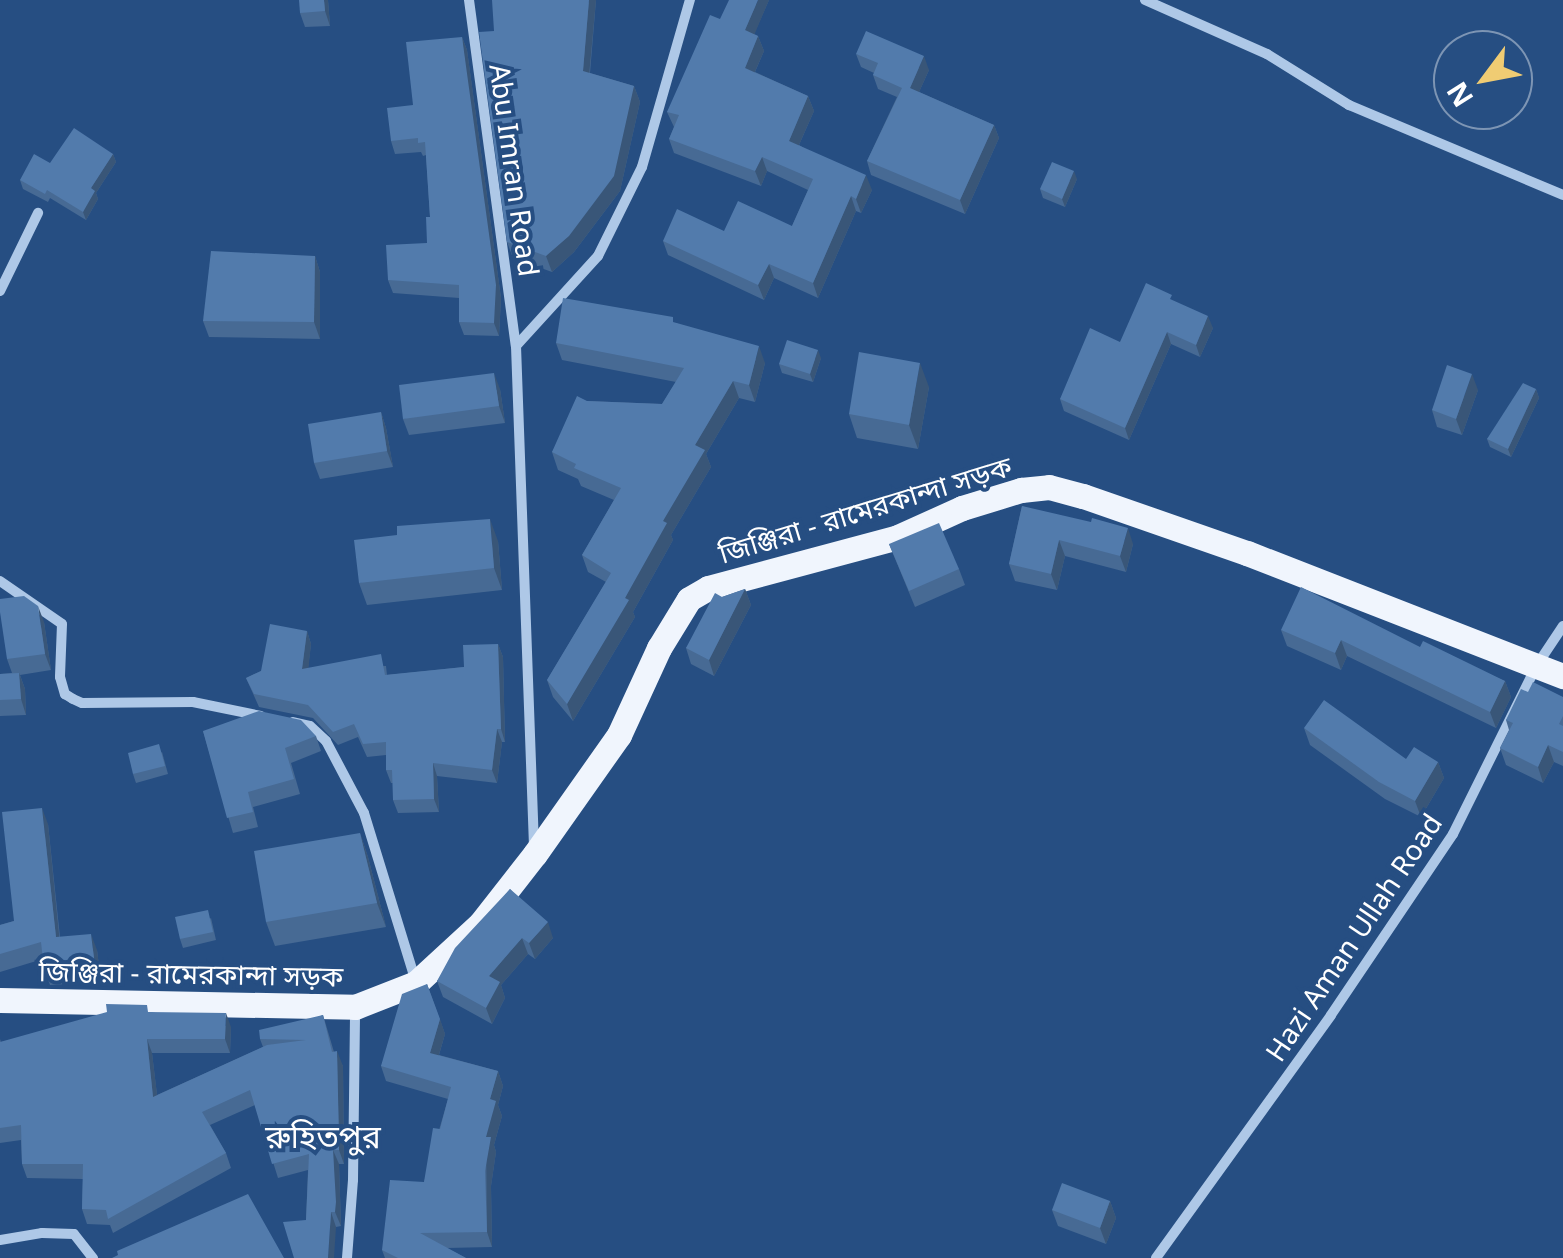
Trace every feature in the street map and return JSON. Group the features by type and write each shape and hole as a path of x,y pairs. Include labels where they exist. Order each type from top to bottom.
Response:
{"main road":[{"name":"জিঞ্জিরা - রামেরকান্দা সড়ক","path":"0,1000 354,1007 416,983 481,922 535,854 619,734 688,599 708,588 898,537 962,508 1021,490 1049,488 1084,496 1563,676"}],"street":[{"name":"Abu Imran Road","path":"469,0 516,346 535,854"},
{"path":"516,346 598,256 642,167 690,0"},
{"path":"1144,0 1267,54 1349,105 1563,195"},
{"path":"0,291 38,213"},
{"path":"0,581 62,624 60,678 66,694 73,699 82,703 193,702 310,726 326,740 364,813 416,983"},
{"name":"Hazi Aman Ullah Road","path":"1156,1258 1331,1015 1453,834 1538,665 1563,626"},
{"path":"347,1258 353,1180 354,1007"},
{"path":"0,1240 74,1234 93,1258"}],"building":[{"path":"299,0 324,0 325,11 300,13"},
{"path":"492,0 589,0 583,71 634,86 614,176 569,236 546,256 507,242 479,32 494,31"},
{"path":"729,0 758,0 745,30 758,36 745,68 808,96 789,141 866,175 856,199 851,196 813,283 769,264 758,285 663,241 677,209 724,231 738,201 792,226 813,179 762,157 755,171 669,139 679,115 667,112 710,15 720,19"},
{"path":"866,31 924,56 910,88 994,125 960,200 867,161 902,88 873,75 878,63 856,54"},
{"path":"462,37 496,285 494,323 459,322 459,285 388,280 386,245 427,243 426,217 430,217 425,142 418,143 418,138 391,141 387,108 413,105 406,42"},
{"path":"74,128 113,154 91,188 95,191 83,212 47,190 45,194 20,180 34,154 50,163"},
{"path":"1052,162 1074,171 1062,199 1040,189"},
{"path":"211,251 315,256 314,322 203,321"},
{"path":"1146,283 1208,316 1196,345 1167,332 1125,428 1060,399 1090,328 1120,342"},
{"path":"563,298 673,317 673,322 759,346 749,385 733,381 695,445 705,450 663,521 667,523 625,598 629,600 567,704 547,680 611,573 582,555 621,488 574,468 576,464 552,452 577,396 587,401 662,404 684,368 556,343"},
{"path":"787,340 818,350 810,374 779,364"},
{"path":"859,352 920,363 909,425 849,414"},
{"path":"1447,365 1472,374 1456,419 1432,410"},
{"path":"494,373 499,406 403,419 399,385"},
{"path":"1523,383 1536,389 1508,449 1487,439"},
{"path":"381,412 387,451 314,463 308,424"},
{"path":"1022,506 1128,528 1120,556 1059,540 1051,574 1009,564"},
{"path":"490,519 494,568 359,583 354,540 397,535 397,526"},
{"path":"939,523 959,569 909,591 889,544"},
{"path":"1301,587 1420,647 1423,641 1505,681 1490,712 1341,640 1335,653 1281,630"},
{"path":"745,589 709,660 686,648 715,593 722,597"},
{"path":"24,596 38,606 45,654 7,659 0,599"},
{"path":"270,624 307,631 302,669 381,654 385,675 464,667 463,645 498,644 501,729 497,729 492,770 433,763 434,799 393,800 392,770 386,770 386,742 363,744 354,724 333,732 308,705 254,694 246,678 261,671"},
{"path":"19,673 21,699 0,700 0,674"},
{"path":"1533,682 1563,697 1559,724 1563,726 1563,752 1548,745 1538,767 1500,748 1513,723 1506,720 1521,689 1528,692"},
{"path":"1324,700 1406,759 1414,747 1438,762 1415,801 1379,782 1304,728"},
{"path":"259,711 301,720 316,736 285,748 294,779 248,792 253,812 227,818 203,731"},
{"path":"159,744 165,766 133,774 128,753"},
{"path":"42,808 56,937 91,934 95,966 44,969 41,942 0,954 0,925 14,921 2,812"},
{"path":"360,833 377,903 266,922 254,851"},
{"path":"510,889 548,922 529,943 522,938 489,976 500,982 486,1008 437,981 455,948"},
{"path":"208,910 213,932 180,939 175,917"},
{"path":"427,984 440,1019 430,1053 498,1071 490,1099 496,1101 486,1137 491,1137 485,1171 487,1232 420,1233 466,1258 398,1258 382,1250 390,1180 424,1182 433,1128 440,1129 451,1087 381,1066 402,994"},
{"path":"106,1004 147,1005 148,1012 226,1013 225,1039 147,1039 153,1097 267,1045 306,1040 260,1039 259,1030 323,1015 332,1052 337,1051 339,1138 339,1150 333,1150 336,1202 335,1212 331,1212 328,1258 294,1258 283,1222 306,1220 309,1154 272,1164 250,1090 202,1112 226,1153 108,1219 106,1210 82,1209 83,1164 22,1164 21,1125 0,1128 0,1042 107,1012"},
{"path":"1062,1183 1110,1201 1100,1228 1052,1210"},
{"path":"248,1194 284,1258 112,1258 118,1255 117,1251"}],"district":[{"name":"রুহিতপুর","path":"323,1136"}]}
